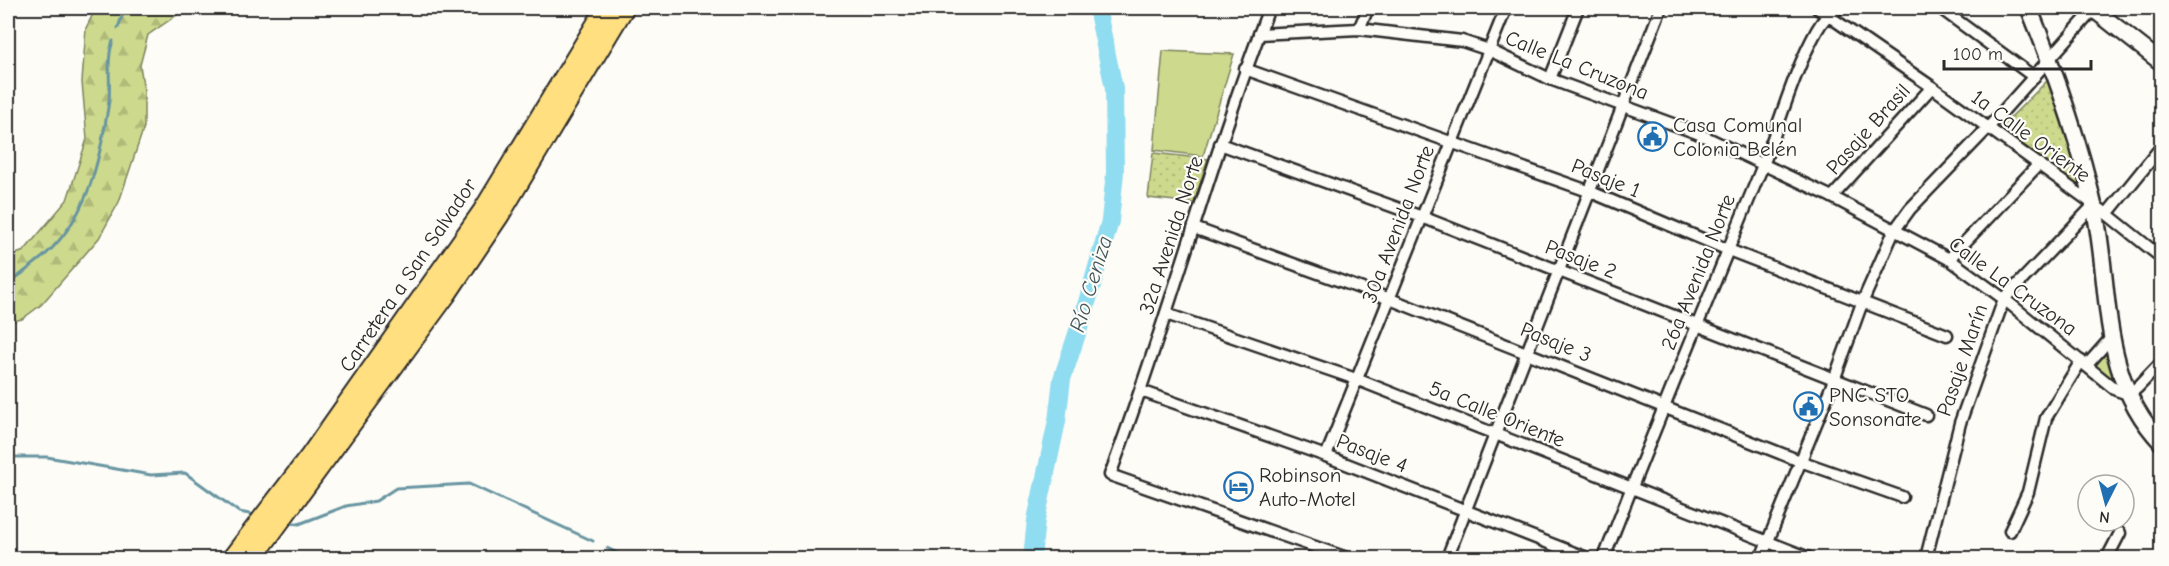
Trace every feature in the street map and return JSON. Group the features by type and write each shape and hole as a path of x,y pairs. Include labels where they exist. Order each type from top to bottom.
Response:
{"highway":[{"name":"Carretera a San Salvador","path":"233,558 311,456 483,212 607,8"},
{"path":"252,558 446,295 498,216 623,8"}],"street":[{"name":"32a Avenida Norte","path":"1269,8 1245,69 1141,391 1110,475 1347,558"},
{"path":"1359,29 1368,8"},
{"name":"30a Avenida Norte","path":"1326,456 1506,8"},
{"path":"1550,78 1578,8"},
{"path":"1447,558 1561,271 1661,8"},
{"name":"1a Calle Oriente","path":"1817,8 2039,164 2162,258"},
{"path":"1827,14 1839,8"},
{"path":"1940,8 2034,77"},
{"path":"2029,8 2050,60 2100,210 2110,339 2128,394 2138,414 2162,443"},
{"path":"1761,558 1834,380 1862,303 1894,231 1910,209 1988,129 2094,8 2162,63"},
{"name":"26a Avenida Norte","path":"1604,558 1726,249 1764,163 1792,82 1827,14"},
{"name":"Calle La Cruzona","path":"1259,33 1359,29 1443,38 1489,50 1550,78 1697,133 1764,163 1949,259 2004,299 2107,384 2128,394"},
{"name":"Pasaje 1","path":"1245,69 1591,192 1726,249 1947,335"},
{"name":"Pasaje Brasil","path":"1832,197 1932,87"},
{"name":"Pasaje 2","path":"1220,144 1422,217 1926,416"},
{"name":"Pasaje Marín","path":"1926,558 1960,423 2004,299 2100,210 2162,146"},
{"path":"1949,259 2039,164"},
{"name":"Pasaje 3","path":"1194,228 1528,351 1800,461 1902,496"},
{"name":"5a Calle Oriente","path":"1166,314 1356,380 1809,558"},
{"path":"2010,531 2028,492 2046,418 2084,363 2110,339"},
{"path":"2128,394 2148,378 2162,362"},
{"name":"Pasaje 4","path":"1141,391 1326,456 1587,558"},
{"path":"2107,558 2120,533"}],"green space":[{"path":"96,8 187,8 148,35 140,65 144,91 144,127 119,202 99,238 41,305 22,319 8,322 8,257 24,251 67,200 87,139 82,82 86,28"},
{"path":"1163,51 1234,54 1203,156 1154,150"},
{"path":"2052,76 2087,195 1997,131"},
{"path":"1153,153 1208,159 1194,203 1148,198"},
{"path":"2106,349 2117,373 2113,379 2092,364"}],"waterway":[{"path":"118,28 123,13 131,8"},
{"name":"Río Ceniza","path":"1032,558 1036,520 1057,421 1062,379 1084,313 1110,221 1115,172 1114,88 1097,8"},
{"path":"8,282 15,279 52,248 67,231 88,191 101,147 109,101 110,55 113,41"},
{"path":"8,457 47,457 151,475 185,473 239,512 255,515"},
{"path":"290,523 299,524 346,506 376,501 396,488 469,484 593,541"},
{"path":"607,548 628,558"}],"place":[{"name":"Casa Comunal Colonia Belén","path":"1652,137"},
{"name":"PNC STO Sonsonate","path":"1808,407"},
{"name":"Robinson Auto-Motel","path":"1238,487"}]}
